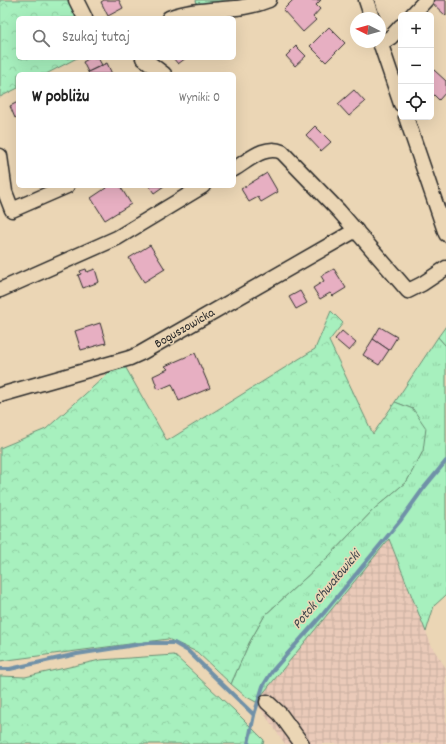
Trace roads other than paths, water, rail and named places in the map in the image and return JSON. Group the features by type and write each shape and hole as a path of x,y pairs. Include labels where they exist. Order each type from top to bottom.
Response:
{"street":[{"path":"76,0 84,16"},
{"path":"175,16 199,10 245,8 269,0"},
{"path":"366,0 370,12"},
{"path":"415,12 426,0"},
{"path":"386,40 391,37 398,29"},
{"path":"382,48 398,95"},
{"path":"146,60 161,72"},
{"path":"407,120 446,234"},
{"path":"236,168 262,152 271,150 278,151 293,162 356,230 408,291 422,284 446,268"},
{"path":"0,156 5,192 12,210 62,188"},
{"path":"0,290 116,238 200,188"},
{"name":"Boguszowicka","path":"0,395 141,354 356,230"},
{"path":"268,702 280,714 302,744"}],"waterway":[{"name":"Potok Chwałowicki","path":"248,744 254,715 263,686 273,670 323,614 400,521 423,489 446,461"},
{"path":"0,669 10,669 77,654 148,643 174,643 188,651 254,715"}]}
